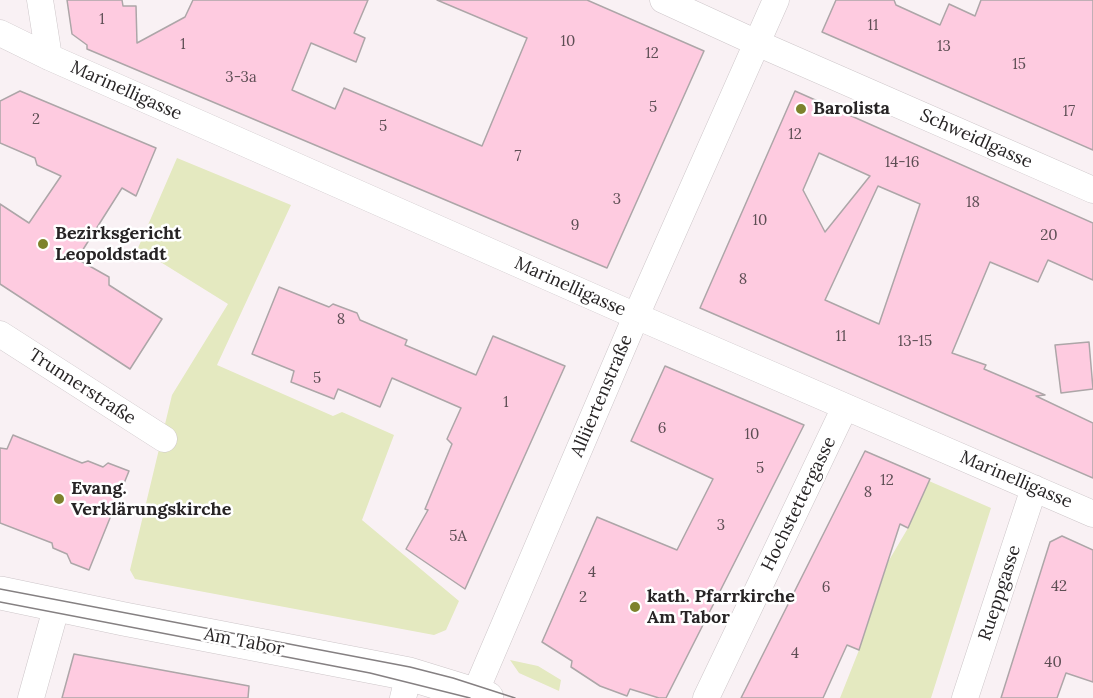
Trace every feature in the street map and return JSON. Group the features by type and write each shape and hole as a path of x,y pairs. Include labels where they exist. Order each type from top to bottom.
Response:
{"street":[{"name":"Marinelligasse","path":"40,0 49,57"},
{"name":"Schweidlgasse","path":"663,0 1093,190"},
{"name":"Alliiertenstraße","path":"481,696 636,316 776,0"},
{"name":"Marinelligasse","path":"0,33 49,57 636,316 1093,514"},
{"name":"Trunnerstraße","path":"0,334 164,439"},
{"name":"Hochstettergasse","path":"706,698 845,406"},
{"name":"Rueppgasse","path":"965,698 1034,488"},
{"name":"Am Tabor","path":"0,593 406,686 481,696"},
{"path":"31,698 57,605"}],"green space":[{"path":"177,158 291,205 217,365 333,416 342,412 394,435 362,520 459,601 446,630 434,635 135,579 130,570 172,395 228,304 138,248"},
{"path":"929,481 991,508 931,698 840,698 859,650 888,562 908,528"},
{"path":"510,660 538,666 561,680 559,691 519,673"}],"building":[{"path":"67,0 122,0 123,6 136,6 137,43 185,17 193,0 368,0 354,33 365,38 356,62 311,43 292,90 335,109 344,88 482,146 527,38 437,0 587,0 704,51 607,268 87,49 87,45 72,34"},
{"path":"836,0 894,0 896,5 940,25 949,4 975,16 981,0 1093,0 1093,150 822,32"},
{"name":"Bezirksgericht Leopoldstadt","path":"20,91 156,148 136,196 122,188 77,259 109,277 109,285 162,319 130,369 0,284 0,204 29,223 61,176 37,165 35,158 0,143 0,101"},
{"path":"795,91 1093,223 1093,280 1048,260 1038,282 990,262 952,353 986,365 984,369 1045,395 1036,396 1093,423 1093,478 700,308","holes":["819,153 870,176 825,232 803,190","878,186 920,204 879,324 825,300"]},
{"path":"279,287 329,307 333,304 357,313 360,320 407,340 405,345 476,375 493,336 565,366 465,589 406,549 428,510 425,509 452,444 447,439 461,408 392,378 380,407 338,389 334,399 291,382 294,371 252,354"},
{"path":"1089,342 1093,389 1061,393 1055,345"},
{"path":"665,366 804,425 666,698 630,689 627,696 600,686 571,667 572,661 542,642 597,517 677,550 713,479 631,441"},
{"name":"Evang. Verklärungskirche","path":"13,435 82,463 88,461 103,467 108,463 129,471 89,570 71,563 67,554 53,548 52,543 0,523 0,448 7,449"},
{"path":"865,451 930,479 908,528 900,524 859,650 847,645 823,698 741,698"},
{"path":"1062,536 1093,550 1093,682 1066,673 1057,698 1001,698 1050,542"},
{"path":"74,654 249,686 248,698 62,698"}],"tram line":[{"path":"0,589 410,667 515,698"},
{"path":"0,602 370,673 470,698"}],"place":[{"name":"Barolista","path":"801,109"},
{"name":"Bezirksgericht Leopoldstadt","path":"43,244"},
{"name":"Evang. Verklärungskirche","path":"59,499"},
{"name":"kath. Pfarrkirche Am Tabor","path":"635,607"}]}
